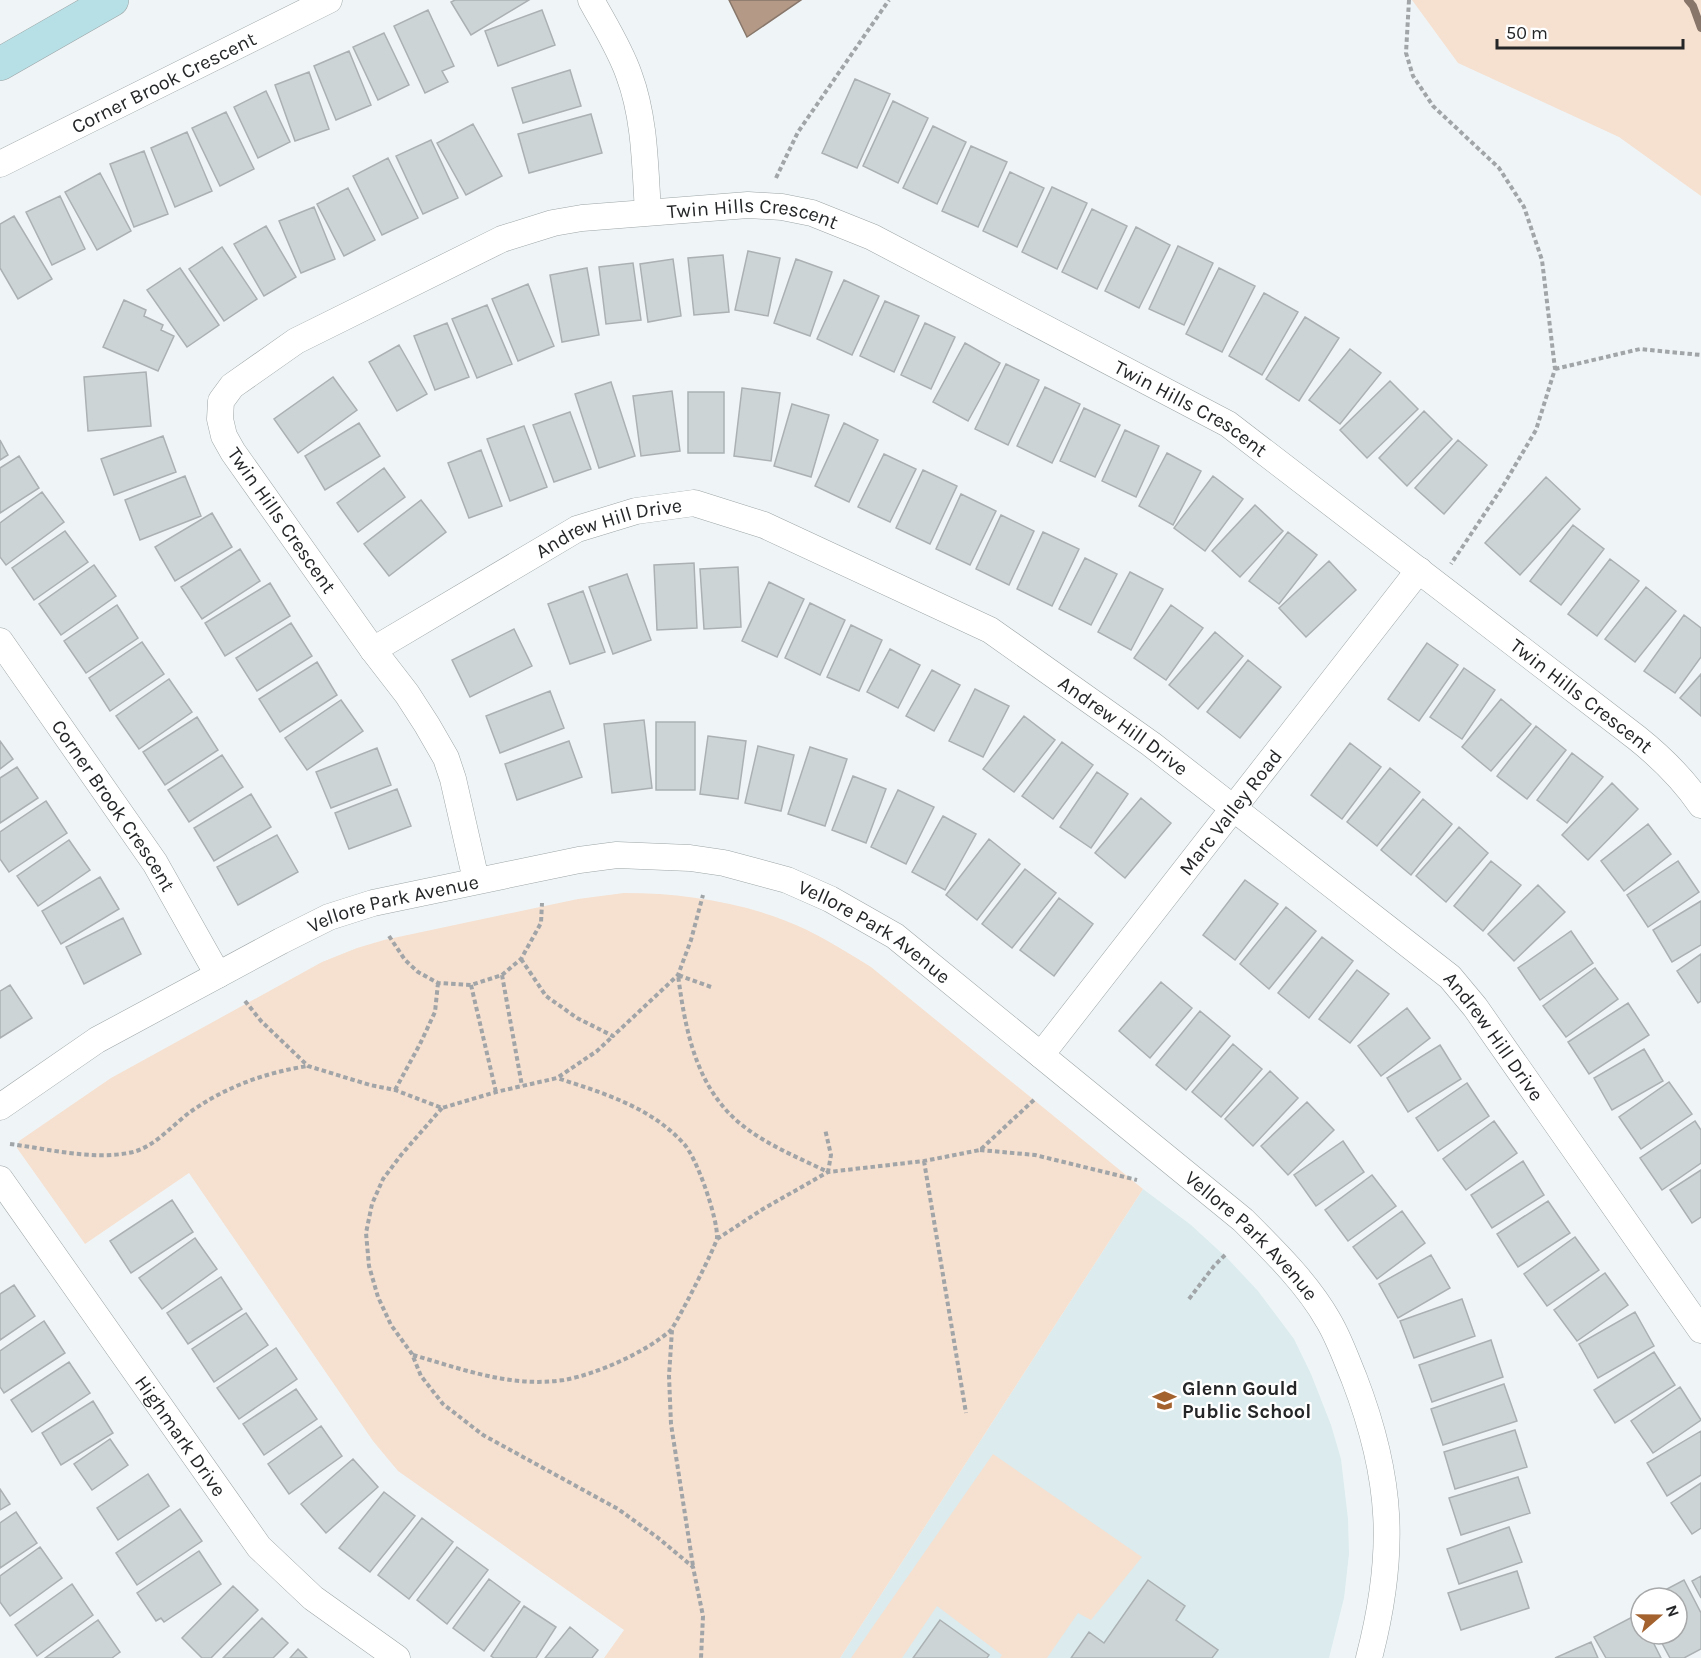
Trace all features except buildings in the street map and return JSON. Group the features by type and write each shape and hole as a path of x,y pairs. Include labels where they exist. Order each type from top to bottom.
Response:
{"main road":[{"path":"0,64 112,0"}],"street":[{"name":"Corner Brook Crescent","path":"0,164 329,0"},
{"path":"591,0 629,73 636,98 641,126 648,212"},
{"name":"Twin Hills Crescent","path":"476,880 446,758 407,694 373,650 233,452 224,436 220,419 221,401 232,386 296,341 502,239 553,223 648,212 748,205 782,207 812,213 872,237 1228,424 1661,758 1680,777 1701,805"},
{"name":"Andrew Hill Drive","path":"373,650 577,530 636,511 694,503 764,525 990,630 1115,717 1440,968 1475,1007 1701,1330"},
{"name":"Marc Valley Road","path":"1041,1055 1419,570"},
{"name":"Corner Brook Crescent","path":"0,641 155,863 218,975"},
{"name":"Vellore Park Avenue","path":"0,1107 97,1040 281,940 329,917 374,903 476,880 617,855 690,858 759,871 787,880 830,899 895,936 1243,1220 1304,1287 1328,1320 1346,1358 1370,1421 1383,1480 1388,1539 1386,1568 1369,1658"},
{"name":"Highmark Drive","path":"0,1179 259,1547 313,1598 397,1658"}],"path":[{"path":"776,178 798,132 890,0"},
{"path":"1409,0 1407,53 1413,76 1433,106 1499,168 1524,207 1542,260 1555,369 1536,430 1503,486 1446,570"},
{"path":"1555,369 1640,350 1701,355"},
{"path":"693,1567 618,1509 483,1435 443,1404 421,1376 412,1354 391,1325 378,1297 369,1266 366,1233 372,1204 383,1179 442,1108 496,1092 557,1078 597,1051 678,975 691,940 703,895"},
{"path":"388,936 405,960 418,972 438,983 471,986 502,975 521,959 541,923 542,903"},
{"path":"521,959 546,996 577,1018 613,1036"},
{"path":"502,975 522,1086"},
{"path":"678,975 711,987"},
{"path":"678,975 685,1024 697,1062 712,1092 737,1120 772,1144 828,1172"},
{"path":"394,1090 435,1012 438,983"},
{"path":"471,986 496,1092"},
{"path":"245,1001 261,1021 308,1066 394,1090 442,1108"},
{"path":"10,1144 78,1154 106,1155 134,1152 152,1143 192,1111 218,1094 249,1080 308,1066"},
{"path":"557,1078 619,1099 658,1120 686,1145 698,1169 710,1203 717,1239"},
{"path":"980,1150 1036,1098"},
{"path":"825,1128 831,1155 828,1172"},
{"path":"701,1658 703,1616 693,1567 671,1424 669,1376 672,1330 717,1239 763,1209 828,1172 924,1161 980,1150 1035,1155 1137,1180"},
{"path":"924,1161 966,1413"},
{"path":"1189,1299 1226,1254"},
{"path":"412,1354 487,1376 525,1382 563,1380 597,1371 631,1355 672,1330"}],"shaded area":[{"path":"729,0 801,0 747,37"},
{"path":"1412,0 1701,0 1701,196 1619,137 1458,63"},
{"path":"624,893 671,895 740,906 785,921 831,943 871,967 1143,1189 840,1658 604,1658 624,1630 398,1471 373,1441 189,1173 85,1244 17,1148 19,1141 111,1078 322,962 384,940 578,899"},
{"name":"Glenn Gould Public School","path":"1143,1189 1191,1225 1258,1291 1294,1339 1311,1374 1331,1425 1341,1459 1348,1519 1349,1554 1344,1598 1329,1658 840,1658"},
{"path":"993,1454 1142,1557 1091,1620 1078,1613 1047,1658 1000,1658 1002,1655 937,1606 902,1658 851,1658"}],"waterway":[{"path":"1688,0 1693,6 1701,28"}],"place":[{"name":"Glenn Gould Public School","path":"1164,1400"}]}
